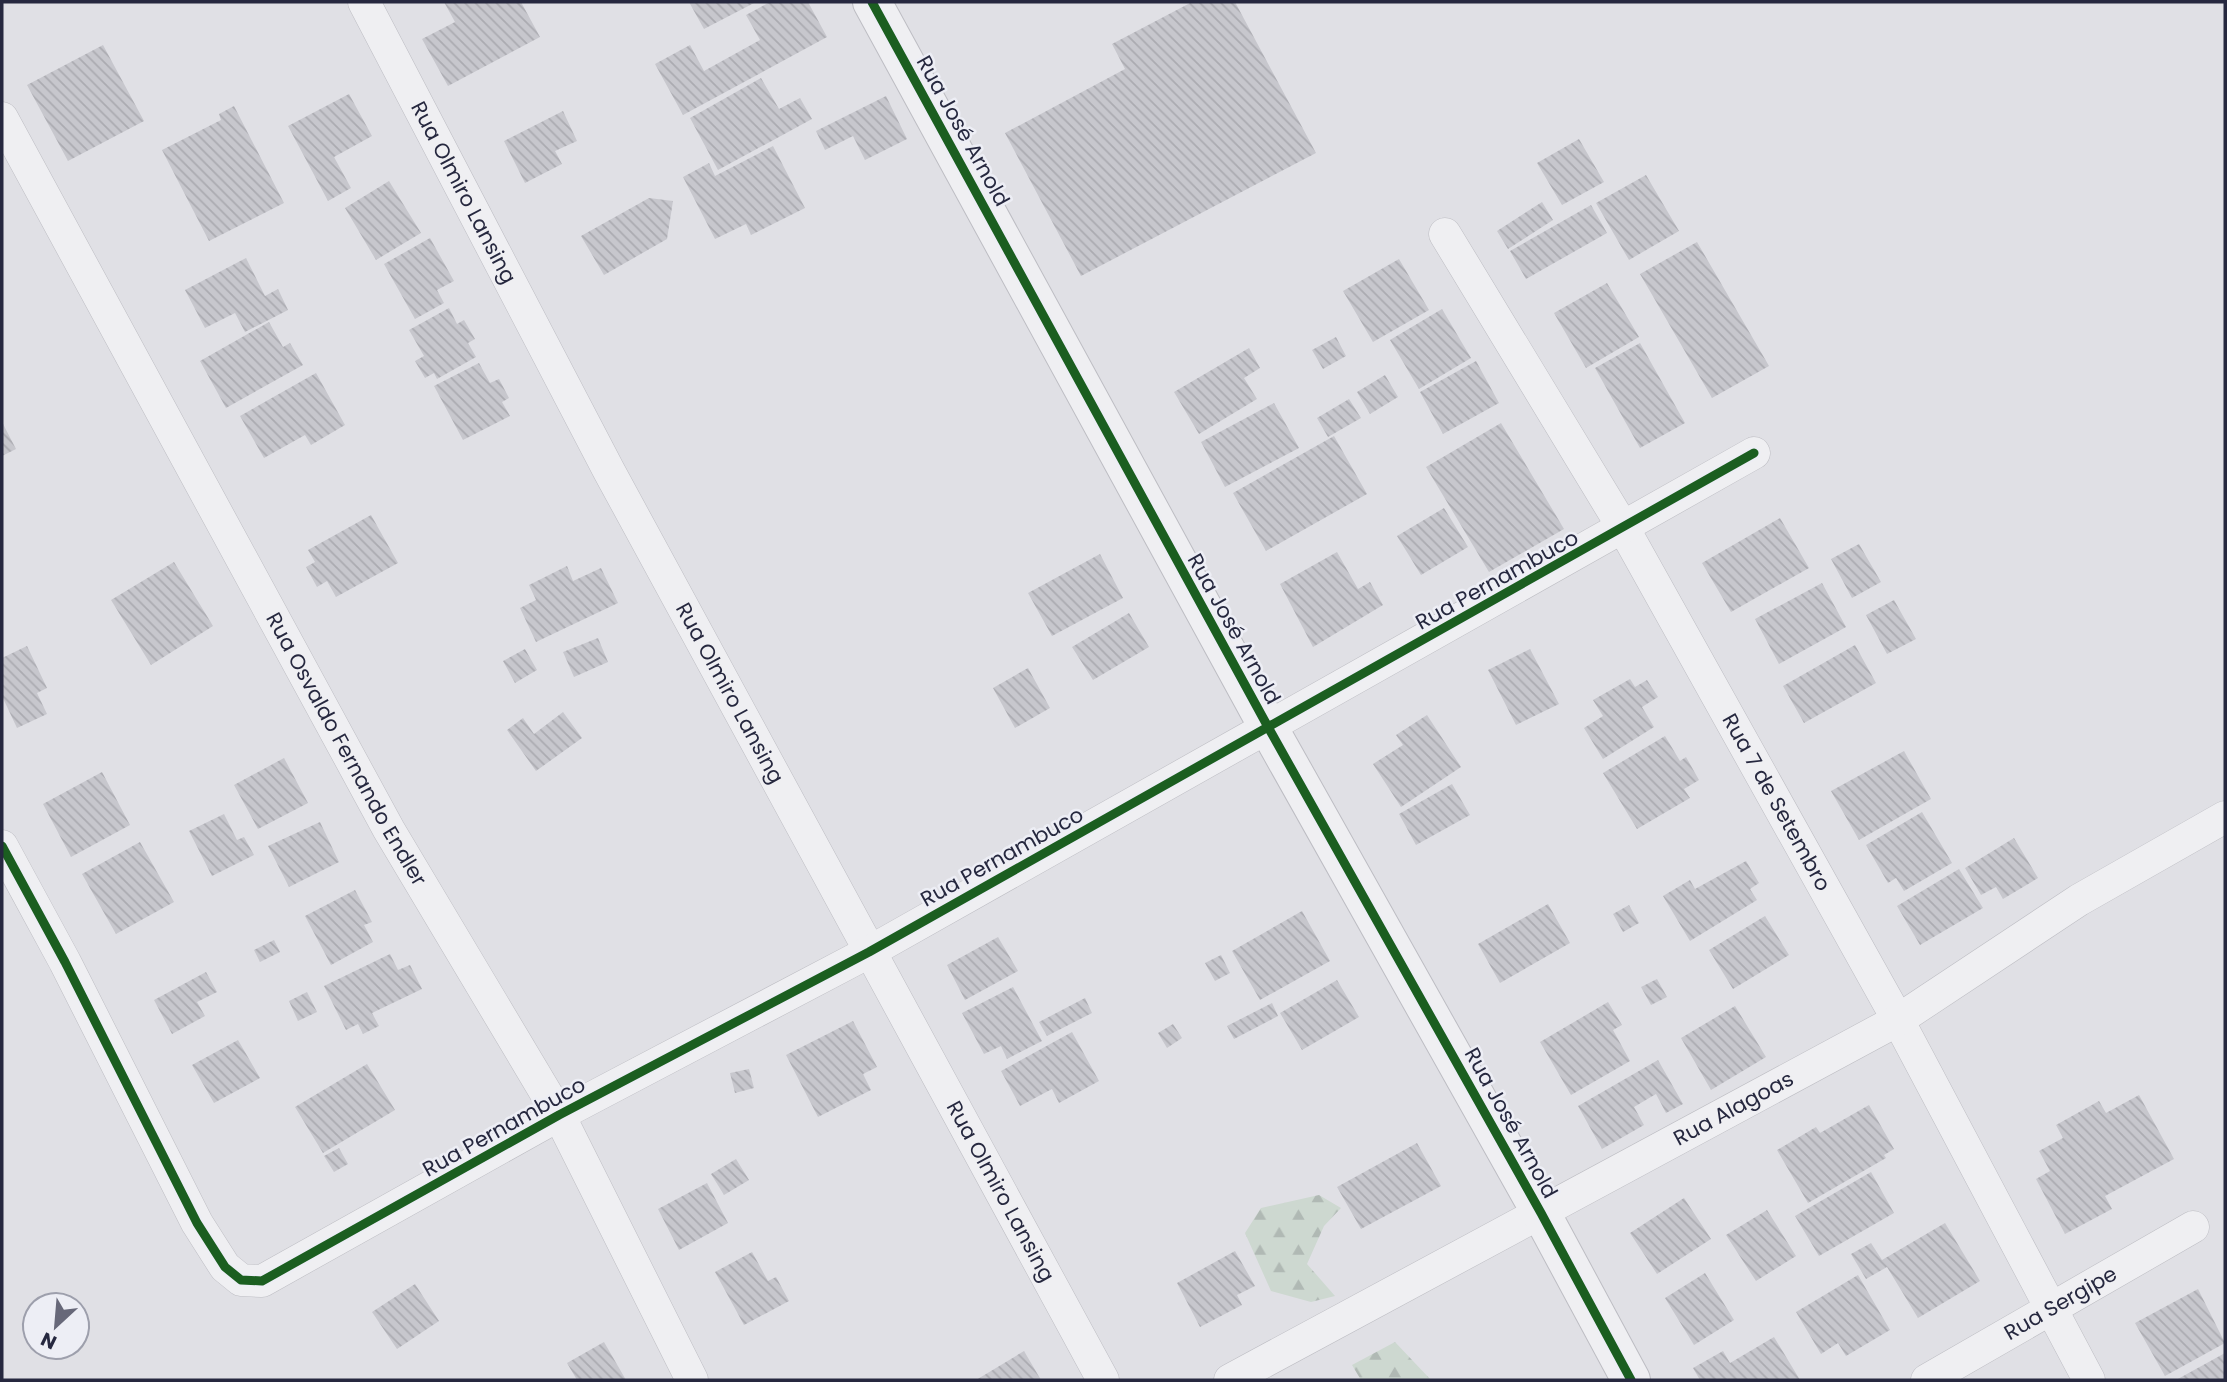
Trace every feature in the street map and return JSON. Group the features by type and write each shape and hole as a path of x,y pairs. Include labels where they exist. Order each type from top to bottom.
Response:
{"street":[{"name":"Rua Olmiro Lansing","path":"364,2 609,471 1103,1380"},
{"name":"Rua José Arnold","path":"872,2 1268,727 1541,1213 1631,1380"},
{"name":"Rua Osvaldo Fernando Endler","path":"2,118 389,830 559,1115 692,1380"},
{"name":"Rua 7 de Setembro","path":"1445,234 1624,529 1898,1020 2090,1380"},
{"name":"Rua Pernambuco","path":"2,846 65,962 197,1223 225,1267 241,1280 262,1281 559,1115 869,952 1624,529 1754,453"},
{"name":"Rua Alagoas","path":"1230,1380 1898,1020 2079,900 2225,817"},
{"name":"Rua Sergipe","path":"1927,1380 2193,1227"}],"green space":[{"path":"1319,1195 1341,1208 1324,1226 1307,1264 1335,1296 1311,1302 1271,1291 1245,1233 1261,1208"},
{"path":"1395,1342 1431,1380 1361,1380 1352,1365"}],"building":[{"path":"444,2 521,2 540,37 448,86 422,39 455,22"},
{"path":"689,2 756,2 704,29"},
{"path":"770,2 808,2 827,37 683,115 655,64 690,45 704,71 760,40 746,15"},
{"path":"1192,2 1235,2 1316,153 1081,276 1005,133 1125,69 1112,44"},
{"path":"103,45 144,121 68,161 27,85"},
{"path":"761,78 779,109 800,98 812,119 718,170 690,118"},
{"path":"349,94 372,136 334,157 351,188 328,201 288,126"},
{"path":"886,96 907,139 865,160 853,136 825,150 816,131"},
{"path":"234,106 284,203 209,241 162,150 221,120 219,114"},
{"path":"563,111 577,141 555,151 562,164 525,183 504,141"},
{"path":"1579,139 1604,182 1562,205 1537,163"},
{"path":"773,146 805,208 751,235 746,224 715,239 683,177 709,163 715,176"},
{"path":"1646,175 1679,231 1629,260 1596,203"},
{"path":"389,181 421,233 376,260 345,208"},
{"path":"649,198 673,201 667,239 604,275 581,236"},
{"path":"1542,202 1553,220 1508,249 1497,231"},
{"path":"1591,205 1607,233 1526,279 1510,251"},
{"path":"430,238 454,281 437,290 444,303 415,319 384,264"},
{"path":"1697,242 1769,366 1712,398 1640,274"},
{"path":"246,258 265,296 278,289 288,310 245,332 235,313 205,328 185,290"},
{"path":"1399,259 1429,310 1373,342 1343,291"},
{"path":"1607,283 1639,337 1586,368 1554,313"},
{"path":"449,308 457,324 464,320 475,339 468,343 476,357 437,379 434,373 425,378 415,361 424,356 409,330"},
{"path":"1442,309 1471,358 1419,389 1390,340"},
{"path":"269,322 283,347 290,343 303,365 226,408 200,361"},
{"path":"1336,337 1346,356 1323,369 1312,350"},
{"path":"1640,343 1685,423 1640,448 1595,368"},
{"path":"1249,348 1260,368 1244,378 1257,399 1199,434 1174,392"},
{"path":"1476,361 1499,403 1443,434 1420,392"},
{"path":"479,363 490,383 499,379 509,398 502,402 510,416 463,440 434,386"},
{"path":"316,373 345,425 311,445 305,435 264,458 240,416"},
{"path":"1385,375 1398,397 1370,414 1357,392"},
{"path":"1349,399 1361,418 1328,437 1317,418"},
{"path":"1274,403 1299,448 1225,487 1201,442"},
{"path":"2,422 16,449 2,456"},
{"path":"1501,423 1564,529 1489,572 1426,467"},
{"path":"1334,436 1367,494 1266,551 1233,493"},
{"path":"1444,508 1468,547 1421,575 1397,536"},
{"path":"371,515 398,563 336,597 327,581 317,587 306,567 315,562 308,550"},
{"path":"1780,518 1809,568 1731,612 1702,563"},
{"path":"1859,544 1881,582 1852,598 1831,559"},
{"path":"1337,552 1358,589 1370,582 1383,605 1313,647 1280,584"},
{"path":"1100,554 1123,598 1052,636 1028,593"},
{"path":"174,562 213,626 151,665 111,600"},
{"path":"567,566 573,581 601,568 618,603 536,642 520,608 536,600 529,585"},
{"path":"1822,583 1846,627 1779,664 1755,619"},
{"path":"1894,600 1916,639 1887,654 1866,615"},
{"path":"1129,613 1149,647 1093,680 1072,647"},
{"path":"598,638 608,662 574,677 563,652"},
{"path":"1855,645 1876,683 1804,723 1783,686"},
{"path":"27,646 47,688 37,693 47,714 17,728 2,696 2,658"},
{"path":"525,649 537,670 515,683 503,661"},
{"path":"1530,649 1559,704 1516,725 1488,670"},
{"path":"1028,668 1050,708 1015,728 993,688"},
{"path":"1630,679 1635,687 1647,680 1658,697 1642,707 1654,727 1603,759 1584,728 1603,716 1593,700"},
{"path":"563,712 582,738 536,771 507,730 523,718 534,734"},
{"path":"1427,715 1461,767 1401,807 1373,764 1403,745 1396,735"},
{"path":"1665,736 1680,761 1686,757 1699,780 1684,789 1690,798 1637,829 1603,773"},
{"path":"1904,751 1931,799 1859,840 1831,791"},
{"path":"284,758 308,803 258,829 234,785"},
{"path":"102,772 130,825 71,857 43,804"},
{"path":"1452,784 1470,815 1416,845 1399,814"},
{"path":"1922,812 1952,863 1904,891 1896,878 1888,883 1866,845"},
{"path":"224,814 237,840 244,837 254,855 212,876 189,831"},
{"path":"320,822 339,862 289,887 268,846"},
{"path":"2014,838 2038,878 2003,899 1996,887 1981,895 1965,868"},
{"path":"140,842 174,902 116,934 82,874"},
{"path":"1746,861 1759,883 1750,889 1757,900 1690,941 1663,896 1690,880 1695,889"},
{"path":"1959,869 1983,908 1920,945 1897,906"},
{"path":"355,890 372,922 364,925 373,942 331,965 305,916"},
{"path":"1548,904 1570,943 1500,983 1478,944"},
{"path":"1629,905 1639,923 1623,932 1613,914"},
{"path":"1302,911 1330,961 1260,1000 1232,951"},
{"path":"1765,916 1789,955 1733,989 1709,950"},
{"path":"998,937 1018,971 965,1000 947,965"},
{"path":"274,940 280,952 260,962 254,950"},
{"path":"390,954 398,970 410,965 422,989 372,1013 379,1026 363,1034 358,1024 346,1030 324,986"},
{"path":"1221,955 1230,973 1215,981 1205,963"},
{"path":"206,972 217,992 197,1002 205,1016 172,1034 154,1000"},
{"path":"1657,979 1667,997 1651,1005 1641,987"},
{"path":"1337,980 1359,1017 1302,1050 1280,1013"},
{"path":"1013,987 1042,1041 1007,1059 1001,1046 984,1054 962,1013"},
{"path":"307,992 317,1012 298,1021 289,1001"},
{"path":"1085,998 1092,1013 1047,1036 1039,1022"},
{"path":"1608,1002 1622,1025 1613,1030 1630,1061 1571,1095 1540,1042"},
{"path":"1272,1003 1278,1016 1234,1039 1227,1026"},
{"path":"1735,1006 1766,1057 1711,1090 1681,1038"},
{"path":"853,1021 877,1067 863,1074 871,1090 818,1117 786,1055"},
{"path":"1173,1024 1182,1038 1167,1048 1158,1033"},
{"path":"1072,1032 1099,1081 1059,1103 1052,1089 1020,1106 1001,1071"},
{"path":"238,1040 260,1078 214,1103 192,1065"},
{"path":"1658,1060 1683,1104 1666,1113 1656,1094 1634,1107 1644,1125 1602,1149 1578,1106"},
{"path":"367,1064 395,1110 323,1153 295,1107"},
{"path":"749,1069 754,1088 735,1093 730,1073"},
{"path":"2139,1095 2174,1159 2105,1196 2112,1209 2065,1234 2036,1179 2050,1171 2039,1151 2063,1138 2056,1125 2099,1101 2106,1113"},
{"path":"1869,1105 1894,1149 1884,1155 1886,1158 1808,1203 1777,1150 1816,1127 1820,1133"},
{"path":"1417,1143 1441,1186 1361,1229 1337,1187"},
{"path":"339,1148 348,1164 334,1172 324,1156"},
{"path":"736,1159 749,1180 724,1195 711,1174"},
{"path":"1871,1172 1894,1213 1819,1256 1795,1216"},
{"path":"707,1183 728,1223 679,1250 658,1209"},
{"path":"1684,1198 1711,1239 1657,1274 1630,1233"},
{"path":"1767,1210 1796,1256 1756,1281 1726,1235"},
{"path":"1945,1223 1980,1281 1918,1318 1887,1267 1866,1279 1851,1254 1871,1243 1882,1260"},
{"path":"1235,1251 1255,1286 1237,1295 1242,1305 1200,1327 1177,1283"},
{"path":"752,1252 768,1281 776,1277 789,1301 744,1325 715,1272"},
{"path":"1705,1273 1734,1320 1694,1345 1665,1298"},
{"path":"1858,1275 1890,1330 1846,1356 1838,1343 1821,1354 1796,1312"},
{"path":"415,1284 439,1321 397,1349 372,1312"},
{"path":"2198,1289 2225,1343 2165,1376 2135,1323"},
{"path":"1774,1337 1800,1380 1700,1380 1693,1368 1723,1351 1730,1363"},
{"path":"604,1342 626,1380 577,1380 567,1363"},
{"path":"1024,1351 1041,1380 976,1380"},
{"path":"2225,1353 2225,1380 2176,1380"}],"cycle path":[{"path":"872,2 1268,727 1541,1213 1631,1380"},
{"path":"2,846 65,962 197,1223 225,1267 241,1280 262,1281 559,1115 869,952 1754,453"}]}
